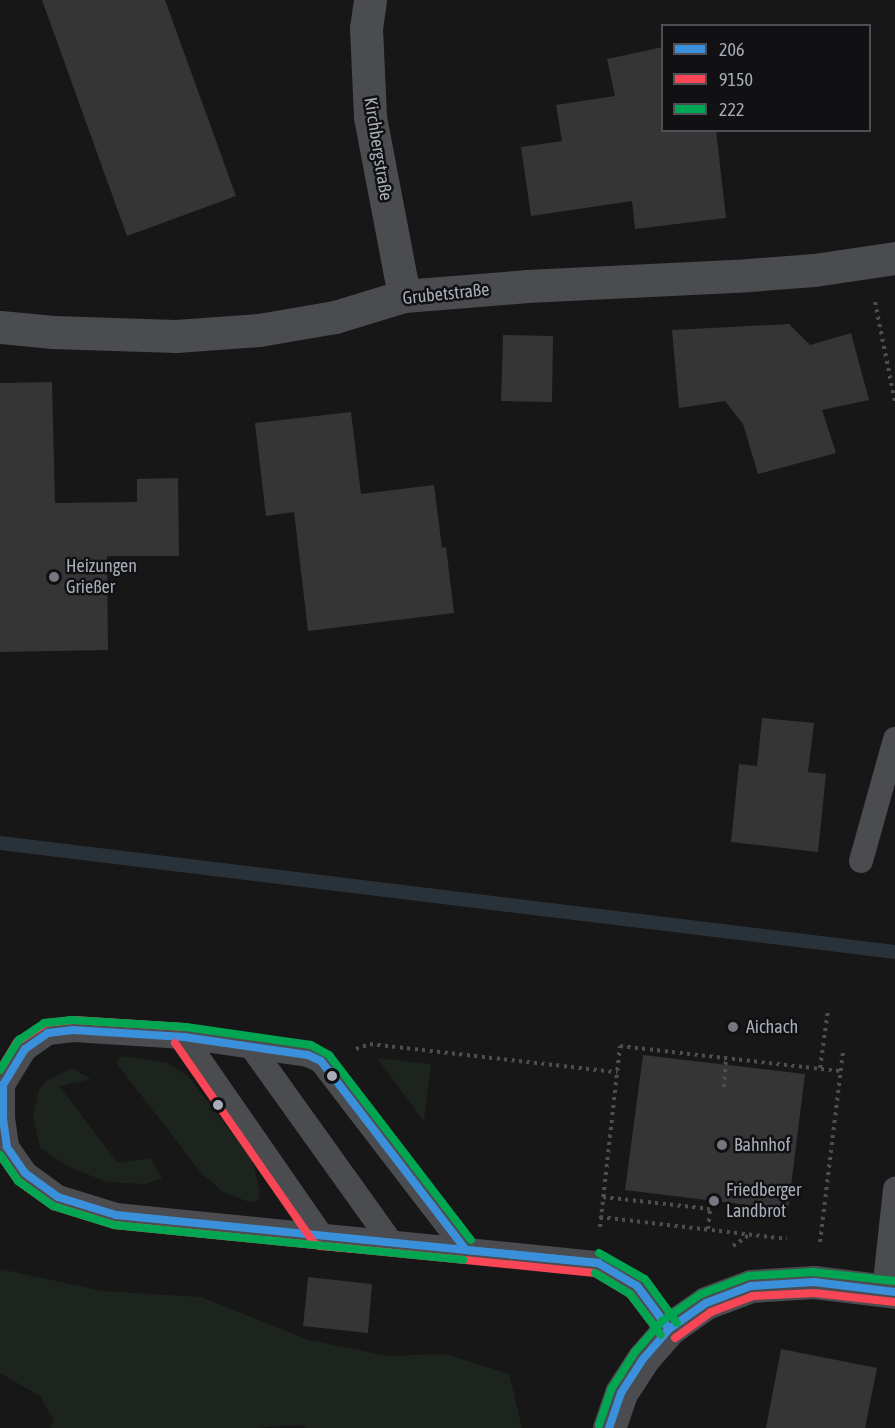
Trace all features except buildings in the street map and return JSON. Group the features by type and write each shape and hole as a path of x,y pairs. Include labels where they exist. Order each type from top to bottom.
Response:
{"street":[{"name":"Kirchbergstraße","path":"370,0 366,28 370,117 404,296"},
{"name":"Grubetstraße","path":"0,327 52,332 176,336 270,328 335,317 404,296 527,286 748,275 881,260"},
{"path":"609,1428 621,1393 643,1359 669,1329 706,1303 751,1287 814,1282 890,1291"}],"lane":[{"path":"861,861 895,739"},
{"path":"466,1250 321,1060 308,1055 184,1037 73,1030 48,1033 25,1049 3,1085 3,1118 7,1147 25,1173 58,1197 117,1215 392,1243 598,1263 637,1286 669,1329"},
{"path":"184,1037 322,1236"},
{"path":"250,1045 392,1243"},
{"path":"890,1291 888,1250 895,1189"}],"path":[{"path":"881,260 895,402"},
{"path":"820,1068 828,1010"},
{"path":"321,1060 370,1044 617,1072"},
{"path":"797,1240 600,1217 620,1046 841,1071"},
{"path":"820,1243 843,1052"},
{"path":"724,1087 726,1058"},
{"path":"603,1197 710,1209"},
{"path":"708,1229 711,1201"},
{"path":"808,1242 888,1250"}],"shaded area":[{"path":"123,1056 168,1063 188,1076 252,1159 260,1192 258,1201 249,1202 223,1192 202,1174 117,1064 118,1059"},
{"path":"377,1058 431,1064 424,1121"},
{"path":"72,1068 91,1079 59,1086 118,1163 150,1158 162,1178 145,1184 107,1182 69,1167 40,1148 33,1116 39,1090 46,1081"},
{"path":"0,1269 103,1291 201,1297 309,1340 387,1356 445,1354 509,1374 522,1428 307,1428 302,1425 255,1428 50,1428 54,1421 40,1396 0,1373"}],"waterway":[{"path":"0,843 895,952"}],"transit line":[{"name":"222","path":"0,1070 19,1040 44,1023 72,1020 186,1027 311,1045 329,1055 471,1240"},
{"name":"9150","path":"0,1070 17,1042 46,1023 74,1020 185,1027"},
{"name":"206","path":"73,1030 184,1037 308,1055 321,1061 466,1250 116,1215 58,1197 25,1173 7,1147 3,1118 3,1085 25,1049 48,1033 73,1030"},
{"name":"9150","path":"175,1043 314,1243 320,1246 358,1249"},
{"name":"9150","path":"0,1155 18,1181 53,1206 114,1225 595,1273 630,1294 661,1335"},
{"name":"222","path":"0,1155 18,1181 53,1206 114,1225 463,1260"},
{"name":"206","path":"466,1250 598,1263"},
{"name":"206","path":"466,1250 598,1263"},
{"name":"222","path":"599,1253 643,1278"},
{"name":"206","path":"598,1263 637,1286"},
{"name":"222","path":"599,1425 612,1388 635,1352 662,1321 701,1294 749,1276 813,1272 895,1281"},
{"name":"222","path":"595,1273 630,1294 661,1335"},
{"name":"222","path":"645,1279 677,1323"},
{"name":"206","path":"609,1428 621,1393 643,1359 669,1329 706,1303 751,1286 814,1282 895,1292"},
{"name":"206","path":"637,1286 647,1299 669,1329 637,1286"},
{"name":"9150","path":"675,1338 711,1312 753,1296 814,1293 894,1302"}],"place":[{"name":"Heizungen Grießer","path":"54,577"},
{"name":"Aichach","path":"733,1027"},
{"name":"Bahnhof","path":"722,1145"},
{"name":"Friedberger Landbrot","path":"714,1201"}]}
